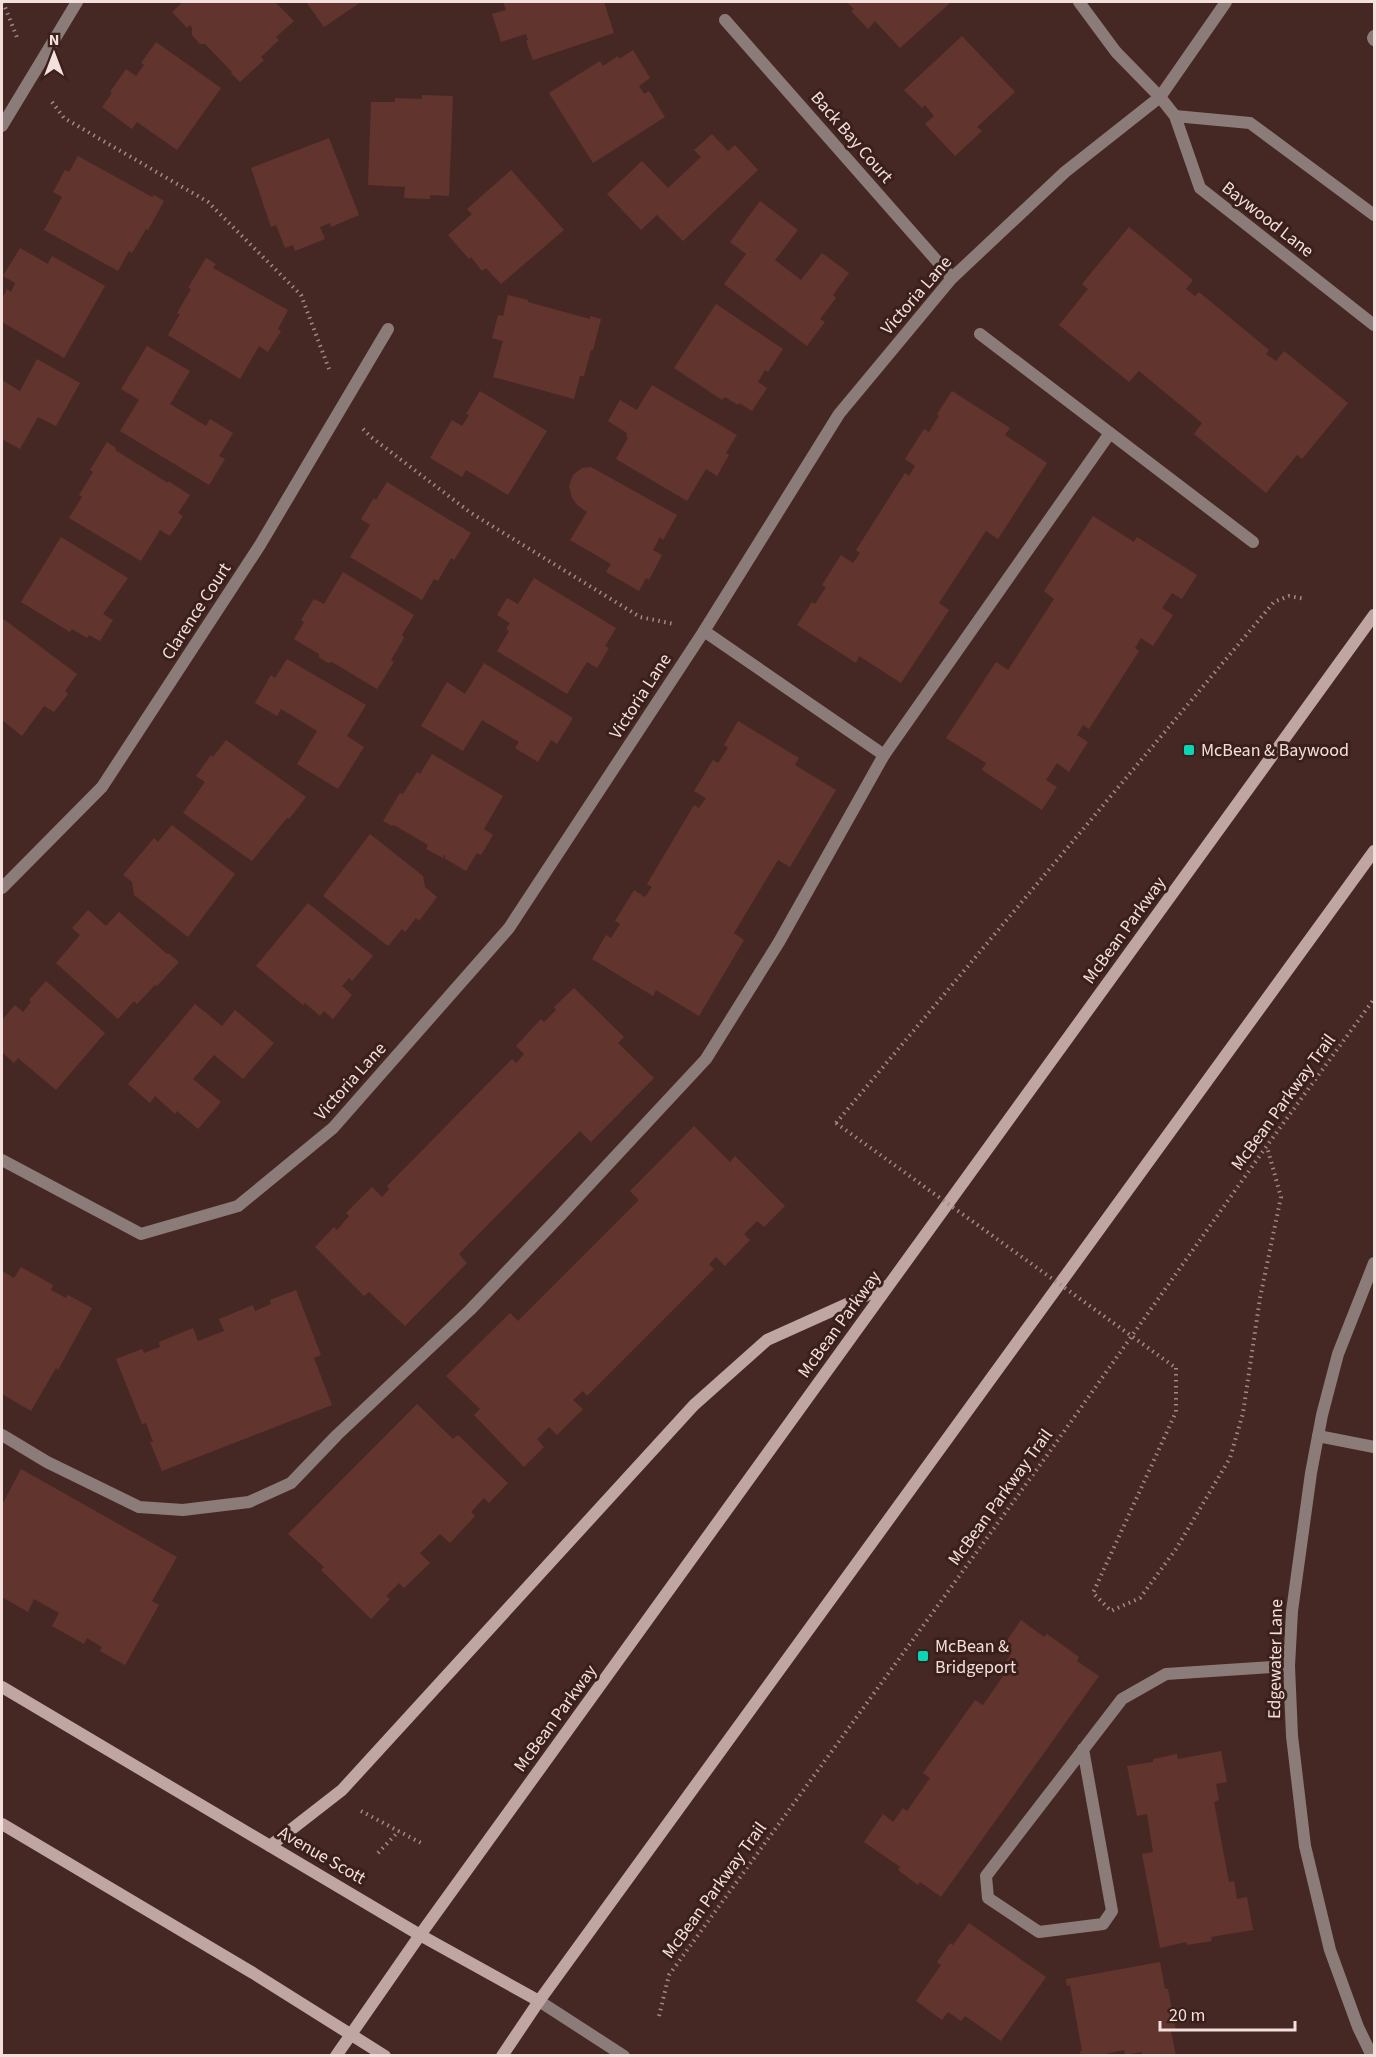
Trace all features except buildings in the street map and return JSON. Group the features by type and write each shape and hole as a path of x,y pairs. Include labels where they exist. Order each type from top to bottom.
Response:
{"main road":[{"name":"McBean Parkway","path":"336,2055 420,1935 1374,615"},
{"path":"502,2055 1374,851"},
{"path":"270,1846 342,1790 702,1398 767,1340 889,1285"},
{"name":"Avenue Scott","path":"2,1687 345,1888 420,1935 539,2001"},
{"path":"2,1824 253,1973 385,2055"}],"street":[{"path":"2,126 77,2"},
{"name":"Baywood Lane","path":"1079,2 1116,52 1160,97 1174,116 1200,188 1374,325"},
{"name":"Victoria Lane","path":"2,1160 141,1234 238,1206 333,1128 509,928 704,631 839,414 952,278 1065,172 1160,97 1226,2"},
{"name":"Back Bay Court","path":"725,20 952,278"},
{"path":"1174,116 1250,123 1374,215"},
{"name":"Clarence Court","path":"2,888 102,787 260,545 388,329"},
{"path":"980,334 1253,543"},
{"path":"2,1435 96,1488 139,1507 183,1510 249,1502 291,1483 337,1435 470,1310 706,1059 779,942 884,755 1110,433"},
{"path":"704,631 884,755"},
{"name":"Edgewater Lane","path":"1372,2055 1358,2027 1330,1950 1305,1846 1292,1736 1289,1666 1292,1611 1318,1436 1338,1354 1374,1263"},
{"path":"1318,1436 1374,1447"},
{"path":"1083,1749 1112,1911 1103,1924 1039,1932 988,1898 986,1876 1083,1749 1122,1699 1167,1674 1289,1666"},
{"name":"Avenue Scott","path":"539,2001 624,2055"}],"path":[{"path":"3,2 32,75 64,118 208,202 301,296 343,407 371,437 481,519 640,617 704,631"},
{"path":"1266,1147 1281,1197 1260,1298 1243,1413 1230,1458 1176,1549 1140,1598 1111,1611 1093,1593 1176,1412 1176,1368 836,1123 1274,602 1289,596 1306,599"},
{"name":"McBean Parkway Trail","path":"659,2016 669,1975 1048,1454 1374,999"},
{"path":"355,1808 421,1843"},
{"path":"378,1853 399,1831"}],"place":[{"name":"McBean & Baywood","path":"1189,750"},
{"name":"McBean & Bridgeport","path":"923,1656"}]}
